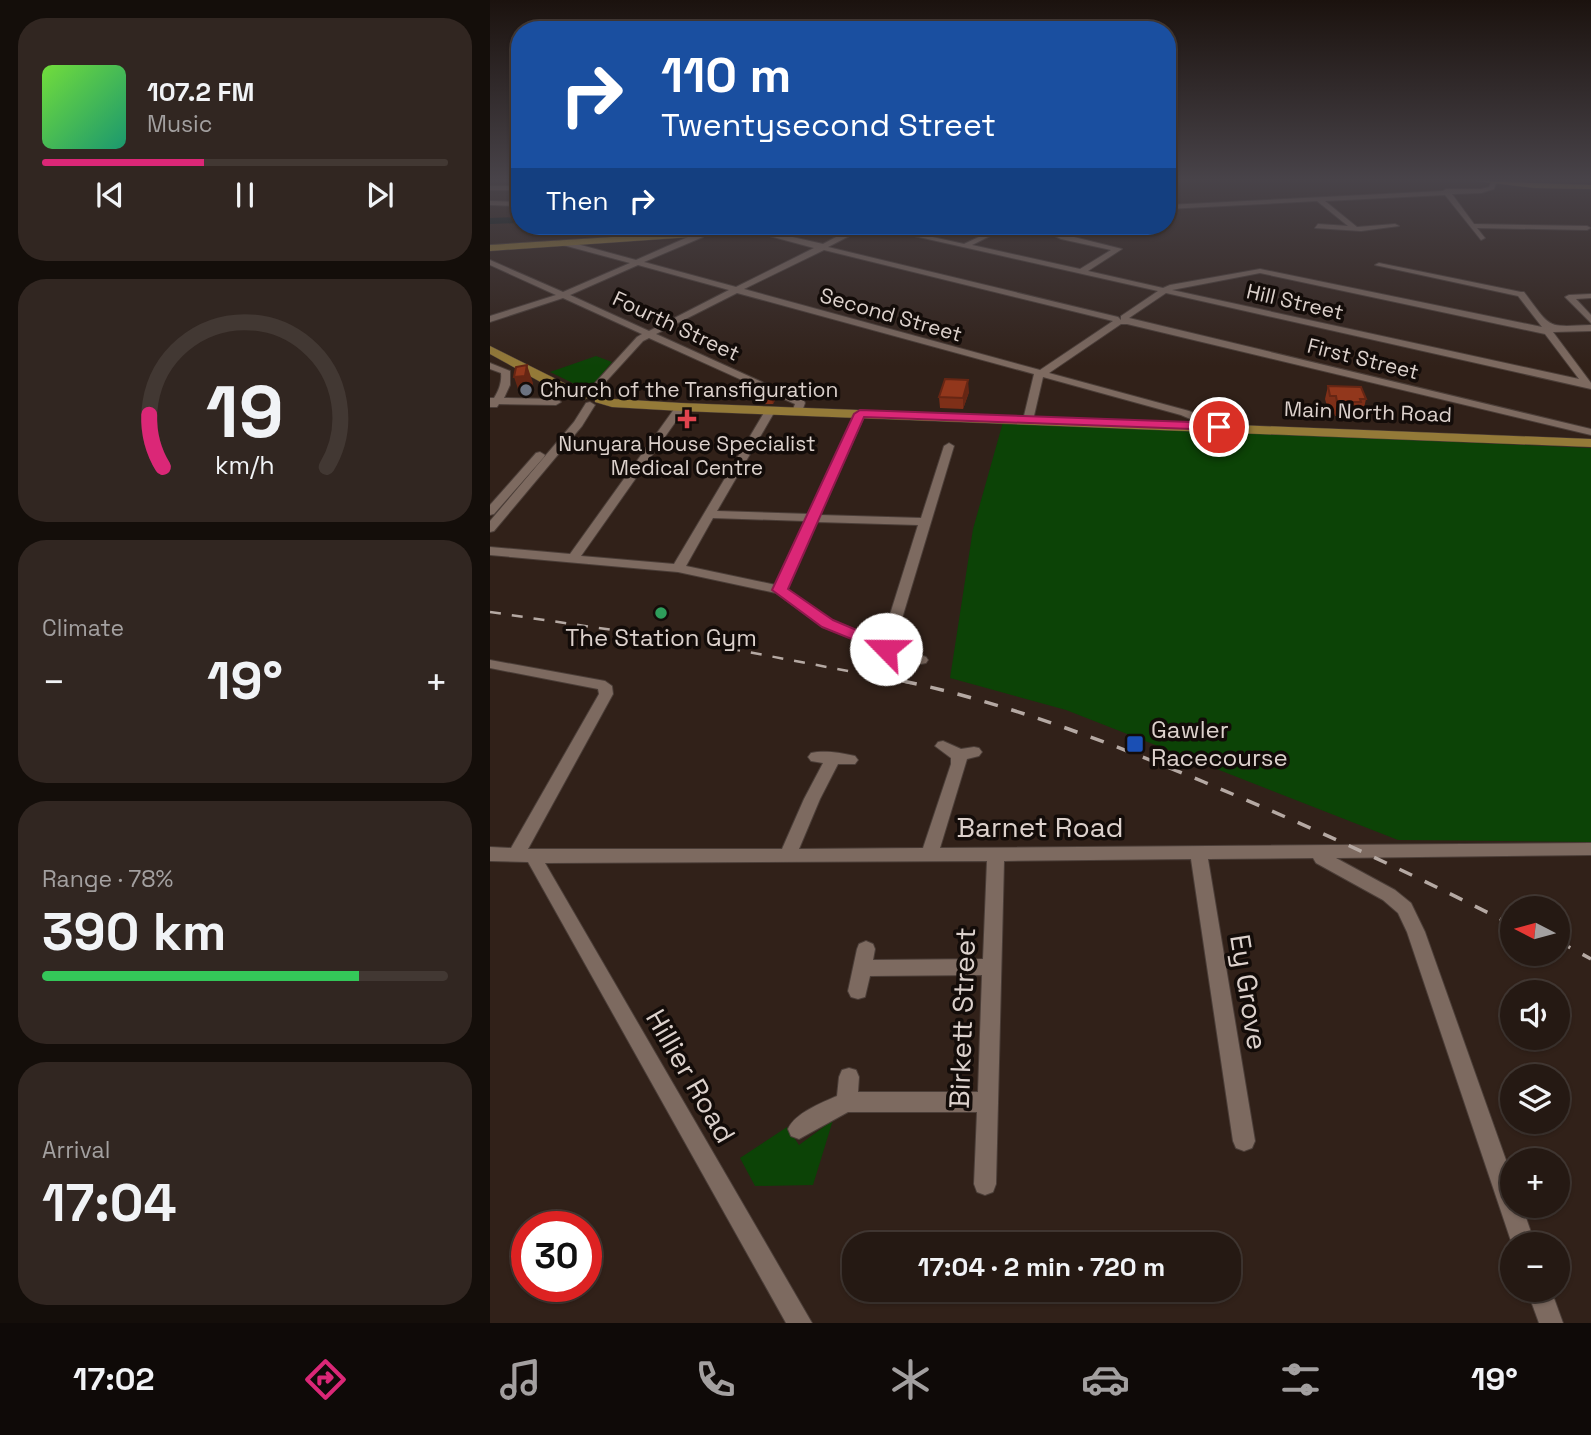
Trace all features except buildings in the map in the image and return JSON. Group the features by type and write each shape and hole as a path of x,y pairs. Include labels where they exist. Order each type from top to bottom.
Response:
{"main road":[{"path":"490,248 570,243"},
{"path":"490,349 585,397"},
{"name":"Main North Road","path":"585,397 681,407 1591,443"}],"street":[{"name":"Second Street","path":"566,243 1194,416 1200,419 1202,426"},
{"path":"490,319 563,295 683,243"},
{"name":"First Street","path":"802,243 1591,432"},
{"path":"490,512 585,397 633,361 649,341 650,334 829,243"},
{"name":"Hill Street","path":"950,243 1589,387"},
{"path":"965,246 972,243"},
{"path":"1080,272 1118,247 1095,243"},
{"name":"Fourth Street","path":"490,262 800,403 797,411"},
{"path":"1379,265 1523,295 1589,387"},
{"path":"1028,420 1039,375 1170,287 1263,271 1547,328 1591,328"},
{"path":"1591,296 1569,297 1591,320"},
{"path":"490,409 507,377 506,371 496,367"},
{"path":"490,528 578,424 585,397"},
{"path":"494,401 556,402"},
{"path":"574,557 681,407"},
{"path":"678,568 770,411"},
{"path":"780,590 860,414"},
{"path":"886,649 950,446"},
{"path":"709,514 925,522"},
{"path":"490,551 678,568 780,590 828,624 886,649 921,660"},
{"path":"490,664 605,687 606,694 527,856"},
{"path":"930,854 967,753 943,746"},
{"path":"788,856 812,799 842,759 816,757"},
{"name":"Barnet Road","path":"490,853 527,856 788,856 1591,849"},
{"path":"1320,851 1322,858 1390,895 1405,908 1416,932 1520,1232"},
{"name":"Ey Grove","path":"1198,852 1244,1141"},
{"name":"Birkett Street","path":"985,1184 996,853"},
{"name":"Hillier Road","path":"527,856 536,864 800,1323"},
{"path":"858,991 864,958 992,967"},
{"path":"847,1102 849,1077"},
{"path":"799,1129 828,1110 847,1102 987,1102"},
{"path":"1543,1302 1551,1323"}],"green space":[{"path":"596,356 612,362 593,385 583,388 550,372"},
{"path":"1003,422 1591,448 1591,842 1398,840 1066,710 950,678 973,529"},
{"path":"833,1120 813,1185 755,1186 740,1158 787,1127 799,1145"}],"railway":[{"path":"490,612 701,643 911,683"},
{"path":"903,681 1018,712 1167,767 1360,850 1500,919"},
{"path":"1570,948 1591,959"}],"place":[{"name":"Church of the Transfiguration","path":"526,390"},
{"name":"Nunyara House Specialist Medical Centre","path":"687,419"},
{"name":"The Station Gym","path":"661,613"},
{"name":"Gawler Racecourse","path":"1135,744"}],"route":[{"path":"886,649 828,624 780,590 860,414 1219,427"}]}
